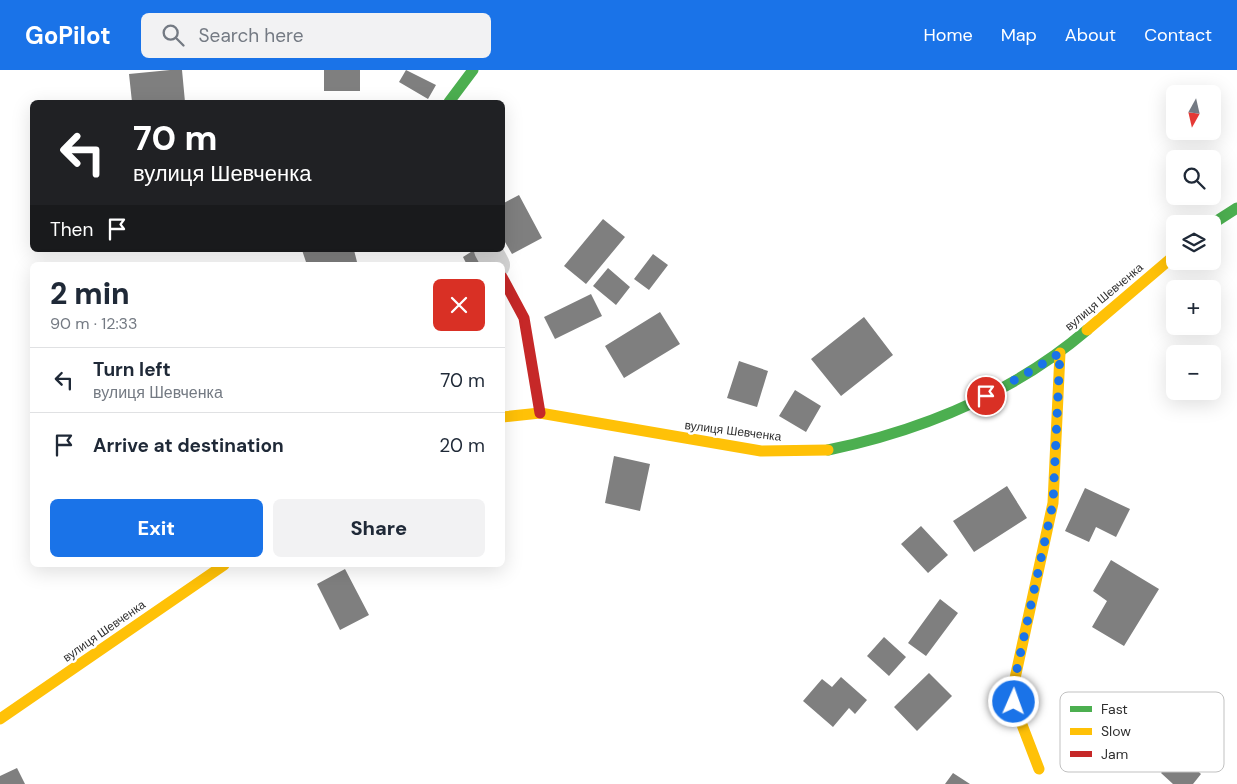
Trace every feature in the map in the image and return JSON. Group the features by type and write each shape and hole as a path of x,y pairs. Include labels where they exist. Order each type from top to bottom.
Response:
{"street":[{"path":"450,100 473,70"},
{"path":"1221,218 1237,208"},
{"name":"вулиця Шевченка","path":"505,417 540,413 761,451 822,451 871,441 946,416 1012,382 1060,353 1166,263"},
{"path":"505,283 524,318 540,413"},
{"path":"1039,769 1018,716 1014,702 1014,683 1053,503 1060,353"},
{"name":"вулиця Шевченка","path":"0,719 221,567"}],"building":[{"path":"182,70 185,100 132,100 129,74"},
{"path":"324,70 360,70 360,91 324,91"},
{"path":"406,70 436,85 428,99 399,82"},
{"path":"519,195 542,238 512,254 505,242 505,202"},
{"path":"603,219 625,237 586,284 564,266"},
{"path":"303,252 354,252 357,262 306,262"},
{"path":"471,252 475,252 483,262 466,262 463,257"},
{"path":"653,254 668,265 649,290 634,279"},
{"path":"608,268 630,287 616,305 593,286"},
{"path":"591,294 602,316 555,339 544,317"},
{"path":"660,312 680,344 624,378 605,346"},
{"path":"864,317 893,355 841,396 811,359"},
{"path":"739,361 768,371 757,407 727,398"},
{"path":"795,390 821,406 806,432 779,416"},
{"path":"614,456 650,464 640,511 605,503"},
{"path":"1007,486 1027,518 974,552 953,521"},
{"path":"1085,488 1130,509 1116,537 1096,527 1089,542 1065,531"},
{"path":"921,526 948,555 928,573 901,544"},
{"path":"1111,560 1159,589 1124,646 1092,627 1107,601 1093,591"},
{"path":"345,569 369,615 340,630 317,584"},
{"path":"940,599 958,613 926,656 908,643"},
{"path":"884,637 906,657 889,676 867,656"},
{"path":"929,673 952,696 917,731 894,707"},
{"path":"841,677 867,700 855,714 849,708 833,727 803,701 822,679 832,687"},
{"path":"17,768 25,784 0,784 0,776"},
{"path":"1199,772 1201,774 1193,784 1173,784 1161,773"},
{"path":"953,773 970,784 945,784"}],"traffic: fast":[{"path":"450,100 473,70"},
{"path":"1221,218 1237,208"},
{"path":"828,450 898,432 965,406 997,391 1028,373 1058,353 1087,330"}],"traffic: slow":[{"path":"1087,330 1166,263"},
{"path":"1039,769 1019,717 1014,683 1053,503 1060,353"},
{"path":"505,417 540,413 761,451 828,450"},
{"path":"0,719 221,567"}],"traffic: jam":[{"path":"505,283 524,318 540,413"}],"route":[{"path":"986,396 1060,353 1053,503 1014,683 1014,702"}]}
